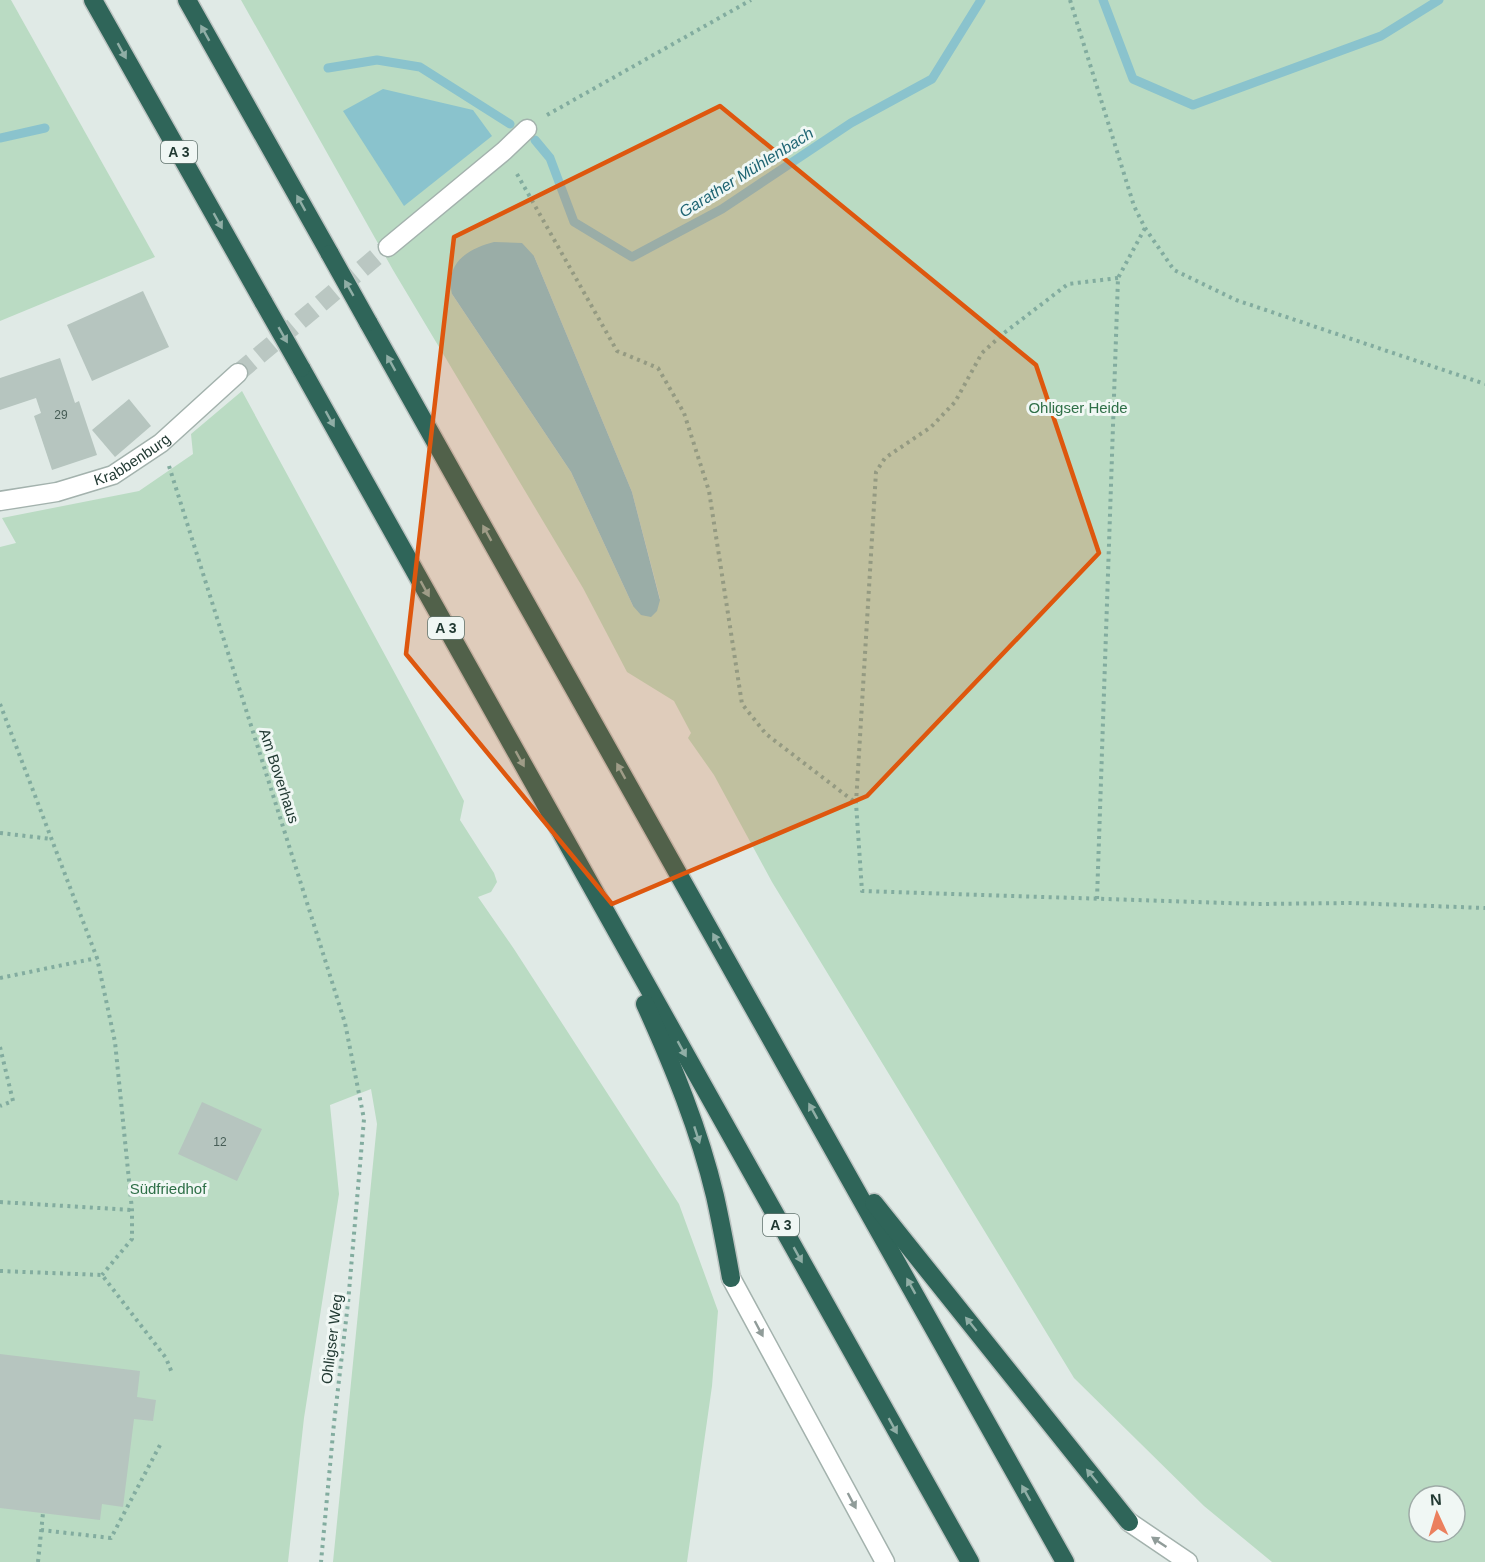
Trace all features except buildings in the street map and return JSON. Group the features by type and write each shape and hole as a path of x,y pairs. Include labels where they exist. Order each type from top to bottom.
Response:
{"highway":[{"name":"A 3","path":"93,0 970,1562"},
{"path":"187,0 1065,1562"},
{"path":"592,888 670,1060 697,1134 715,1195 731,1278"},
{"path":"841,1162 1129,1522"}],"lane":[{"path":"388,247 504,151 527,129"},
{"name":"Krabbenburg","path":"0,501 57,492 113,475 161,443 238,373"},
{"path":"731,1278 885,1562"},
{"path":"1129,1522 1188,1562"}],"path":[{"path":"527,129 549,114 751,0"},
{"path":"1070,0 1124,178 1144,228 1174,270 1236,300 1485,384"},
{"path":"504,151 617,351 658,368 684,413 709,491 742,704 766,734 856,803"},
{"path":"1097,899 1118,278 1144,228"},
{"path":"1118,278 1068,284 1004,333 982,352 955,402 931,427 885,458 876,472 856,803 862,891 1258,904 1352,903 1485,908"},
{"name":"Am Boverhaus","path":"161,443 345,1023 364,1119"},
{"path":"0,704 97,958 115,1042 132,1210 132,1239 102,1275"},
{"path":"0,833 52,839"},
{"path":"0,978 97,958"},
{"path":"0,1047 13,1101 0,1106"},
{"name":"Ohligser Weg","path":"321,1562 348,1303 364,1119"},
{"path":"0,1202 132,1210"},
{"path":"0,1271 102,1275"},
{"path":"102,1275 166,1358 172,1373"},
{"path":"41,1530 111,1538 160,1445"},
{"path":"38,1562 43,1513"}],"highlighted area":[{"path":"720,106 1036,365 1099,553 867,796 612,904 406,654 454,237"}],"green space":[{"path":"0,0 11,0 155,257 0,321"},
{"name":"Ohligser Heide","path":"241,0 1485,0 1485,1562 1272,1562 1204,1506 1074,1378 772,882 714,775 688,738 691,733 674,701 627,672 583,588 393,270","holes":["534,256 632,492 660,599 633,606 571,472 452,294"]},
{"name":"Südfriedhof","path":"242,391 464,801 460,820 494,873 497,882 491,892 478,897 679,1204 718,1311 712,1386 687,1562 333,1562 377,1124 371,1089 330,1105 339,1194 304,1418 288,1562 0,1562 0,547 16,543 2,518 139,491 193,454 191,434"}],"water":[{"path":"383,89 473,110 492,136 404,206 343,111"},
{"path":"494,242 522,243 534,256 632,492 660,600 657,611 651,617 641,615 633,606 571,472 452,294 452,274 460,259 475,249"}],"waterway":[{"name":"Garather Mühlenbach","path":"535,140 550,158 574,222 632,257 722,209 851,123 932,79 981,0"},
{"path":"1103,0 1133,79 1193,105 1381,36 1439,0"},
{"name":"Garather Mühlenbach","path":"328,68 377,60 420,67 510,124"},
{"name":"Garather Mühlenbach","path":"0,138 45,128"}],"tunnel":[{"path":"238,373 388,247"}]}
